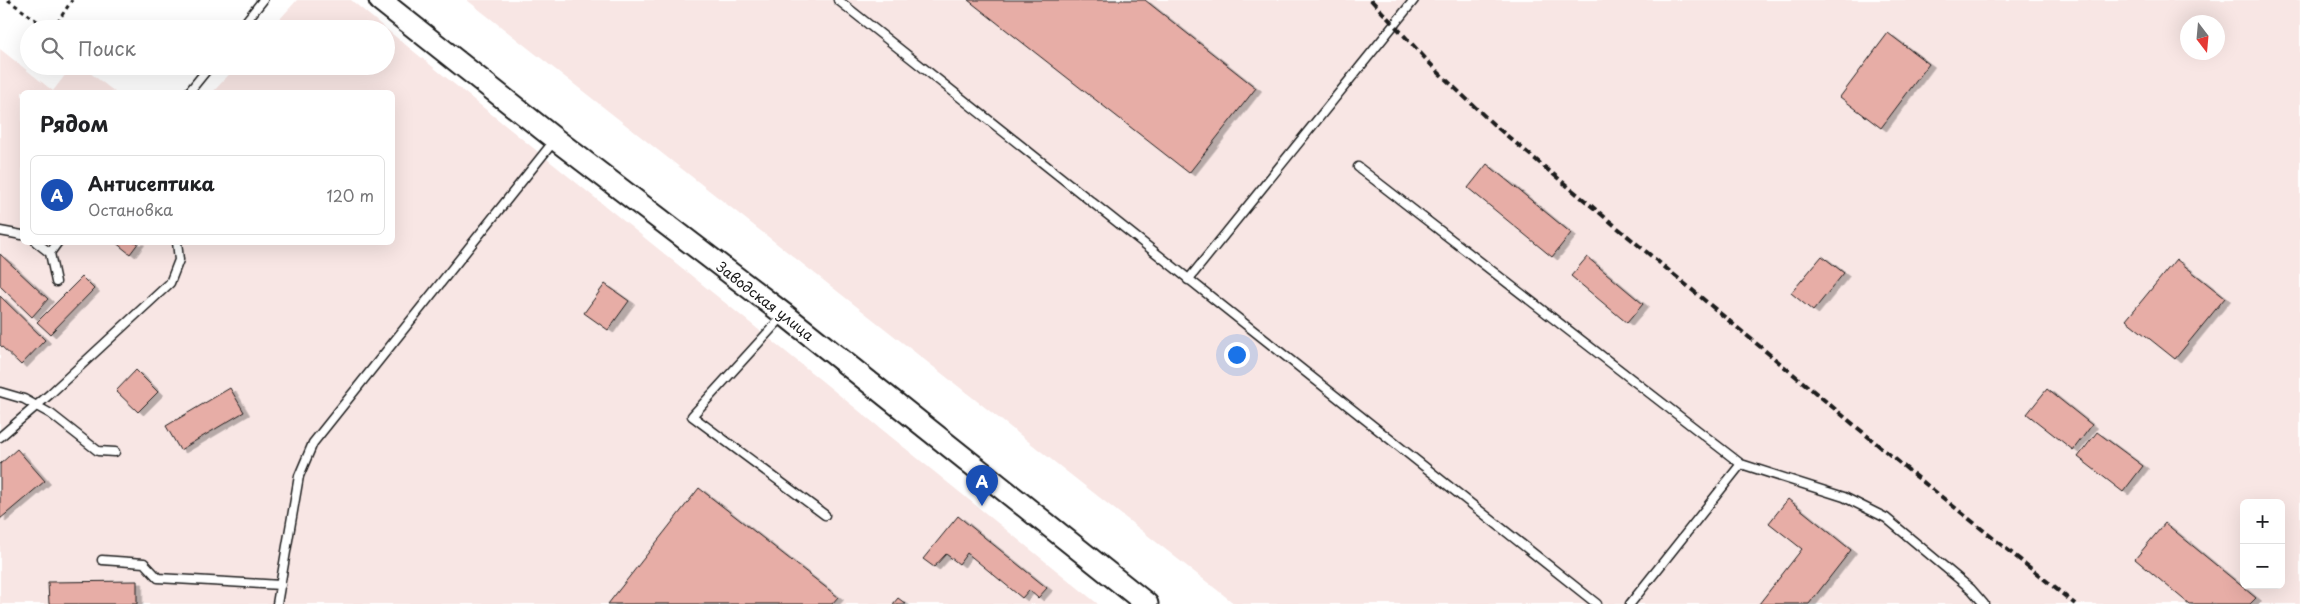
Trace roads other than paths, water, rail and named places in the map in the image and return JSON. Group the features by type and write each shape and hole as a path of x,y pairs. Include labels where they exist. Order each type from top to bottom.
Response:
{"street":[{"name":"Заводская улица","path":"380,0 555,140 785,315 1147,604"}],"lane":[{"path":"247,20 263,0"},
{"path":"838,0 1597,604"},
{"path":"1188,280 1414,0"},
{"path":"191,90 203,75"},
{"path":"277,604 299,476 313,443 555,140"},
{"path":"1358,167 1741,464 1844,497 1886,518 1971,589 1984,604"},
{"path":"0,231 20,235"},
{"path":"40,245 50,253 56,282"},
{"path":"50,253 56,245"},
{"path":"0,437 170,282 179,260 177,245"},
{"path":"785,315 692,416 825,515"},
{"path":"0,392 24,399 51,414 98,452 115,452"},
{"path":"1630,604 1741,464"},
{"path":"102,560 144,563 158,578 281,585"}],"railway":[{"path":"1371,0 1437,71 1493,124 1907,469 2075,604"}],"place":[{"name":"Антисептика","path":"982,506"}]}
